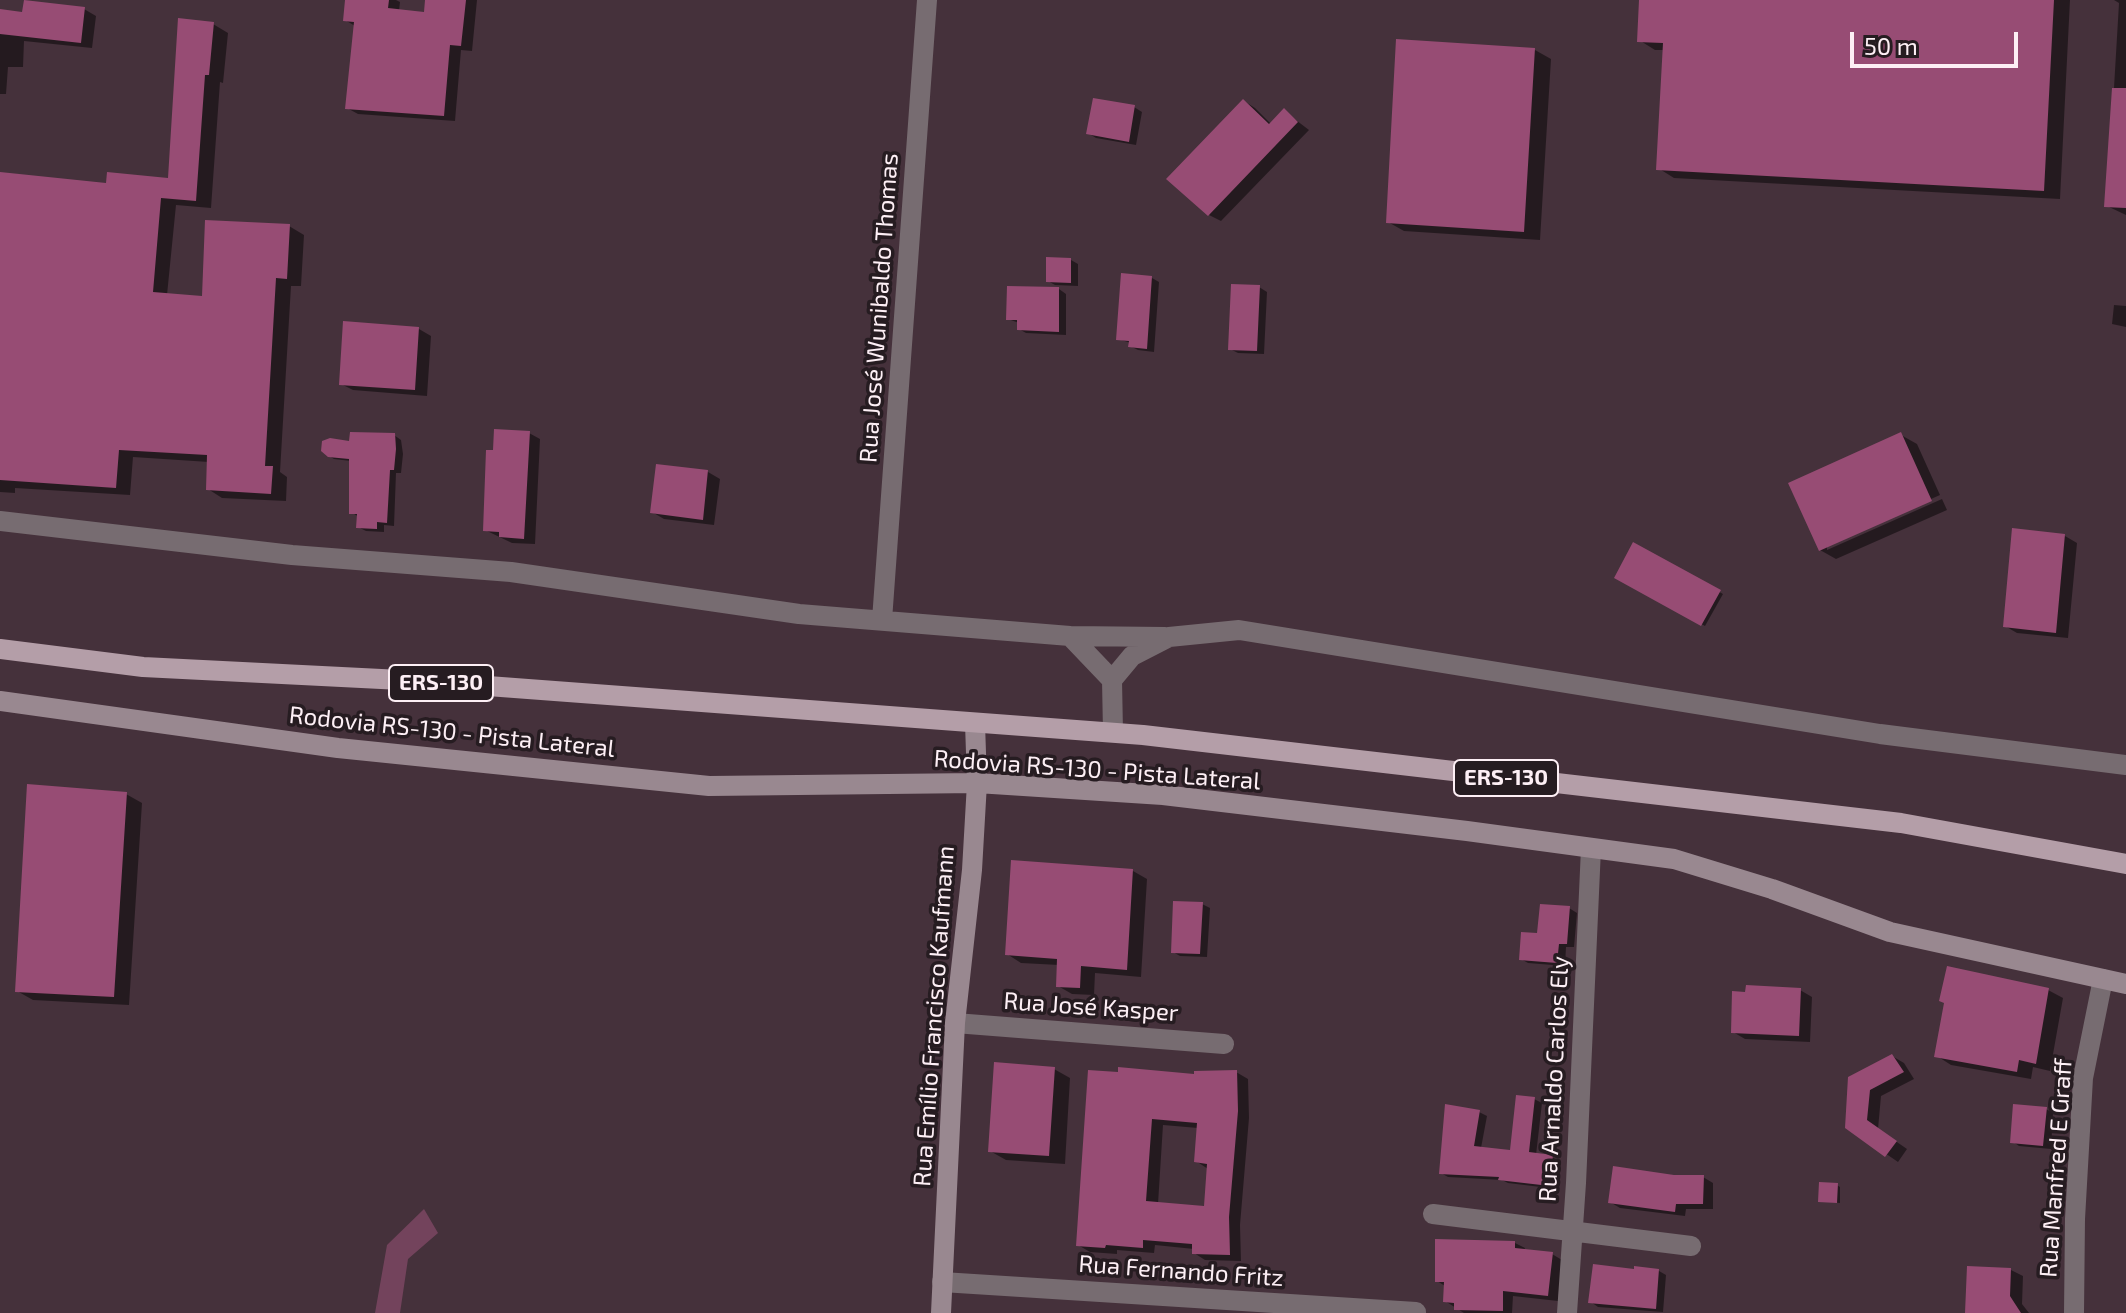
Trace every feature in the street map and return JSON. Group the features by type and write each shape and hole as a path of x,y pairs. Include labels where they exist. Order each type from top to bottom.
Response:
{"main road":[{"name":"ERS-130","path":"0,649 143,667 421,681 1113,732 1901,823 2126,864"}],"street":[{"name":"Rua José Wunibaldo Thomas","path":"882,620 927,0"},
{"path":"0,521 292,555 511,572 799,614 1070,636 1169,637 1239,630 1880,734 2126,765"},
{"path":"1070,636 1112,680"},
{"path":"1113,732 1112,680 1132,656 1169,637"},
{"name":"Rodovia RS-130 - Pista Lateral","path":"0,701 338,748 709,786 977,783 1163,795 1674,859 1772,889 1890,932 2126,984"},
{"name":"Rua Emílio Francisco Kaufmann","path":"941,1313 955,1023 972,870 977,783 975,723"},
{"name":"Rua Arnaldo Carlos Ely","path":"1567,1313 1591,848"},
{"name":"Rua Manfred E Graff","path":"2074,1313 2075,1219 2083,1078 2103,979"},
{"name":"Rua José Kasper","path":"955,1023 1224,1044"},
{"path":"1433,1214 1691,1246"},
{"name":"Rua Fernando Fritz","path":"942,1282 1416,1312"}],"shaded area":[{"path":"424,1209 438,1233 408,1259 400,1313 375,1313 387,1245"}],"building":[{"path":"24,0 85,7 81,43 0,34 0,9 22,12"},
{"path":"345,0 389,0 388,8 424,12 425,0 466,0 461,46 450,45 444,116 345,109 354,22 343,21"},
{"path":"1639,0 2054,0 2044,191 1656,170 1663,43 1637,42"},
{"path":"178,18 214,22 209,75 205,75 196,201 161,198 153,292 202,296 205,220 290,224 287,279 276,278 265,466 273,466 271,494 206,490 207,455 119,450 116,488 0,480 0,172 106,183 107,172 168,178"},
{"path":"1396,39 1535,48 1524,232 1386,223"},
{"path":"2112,88 2126,88 2126,208 2104,207"},
{"path":"1093,98 1135,105 1129,142 1086,134"},
{"path":"1243,99 1269,124 1284,108 1298,122 1208,216 1166,179"},
{"path":"1046,257 1071,258 1071,283 1046,282"},
{"path":"1121,273 1152,276 1147,349 1128,347 1129,341 1116,340"},
{"path":"1231,284 1260,285 1257,351 1228,350"},
{"path":"1007,286 1059,287 1059,332 1017,330 1017,320 1006,320"},
{"path":"343,321 419,327 415,390 339,385"},
{"path":"494,429 530,431 524,539 499,537 499,532 483,531 486,450 493,450"},
{"path":"350,432 395,433 396,449 394,470 390,470 387,523 377,522 377,529 356,528 357,514 349,514 349,459 328,457 321,451 322,441 330,438 349,441"},
{"path":"1901,432 1932,501 1819,551 1788,483"},
{"path":"656,464 708,470 703,520 650,513"},
{"path":"2012,528 2065,534 2056,633 2003,627"},
{"path":"1633,542 1721,590 1701,626 1614,578"},
{"path":"27,784 127,792 114,997 15,992"},
{"path":"1011,860 1133,869 1127,970 1081,966 1080,988 1056,987 1057,959 1005,955"},
{"path":"1173,901 1203,902 1200,954 1171,953"},
{"path":"1540,904 1570,906 1567,944 1559,944 1557,963 1519,960 1521,932 1537,933"},
{"path":"1947,966 2049,988 2036,1064 2019,1060 2017,1072 1934,1057 1944,1003 1939,1001"},
{"path":"1746,985 1801,988 1799,1036 1731,1033 1732,991 1745,992"},
{"path":"1892,1054 1904,1072 1870,1090 1867,1120 1897,1141 1885,1157 1845,1128 1848,1077"},
{"path":"994,1062 1055,1067 1049,1156 988,1152"},
{"path":"1118,1067 1194,1074 1194,1071 1237,1070 1238,1111 1229,1217 1230,1255 1192,1254 1192,1244 1143,1240 1143,1248 1076,1246 1088,1070 1118,1072","holes":["1152,1119 1197,1123 1194,1162 1207,1164 1204,1206 1146,1201"]},
{"path":"1516,1095 1535,1097 1529,1152 1553,1155 1550,1186 1498,1180 1499,1177 1439,1174 1445,1104 1480,1110 1474,1146 1510,1150"},
{"path":"2013,1104 2047,1107 2043,1146 2010,1143"},
{"path":"1613,1166 1674,1175 1704,1175 1703,1204 1676,1204 1675,1212 1608,1203"},
{"path":"1819,1182 1838,1183 1837,1203 1818,1202"},
{"path":"1435,1239 1515,1241 1515,1248 1553,1252 1548,1296 1503,1291 1503,1311 1454,1310 1454,1303 1443,1302 1444,1282 1435,1282"},
{"path":"1593,1264 1659,1269 1656,1309 1588,1303"},
{"path":"1967,1266 2011,1268 2010,1296 2021,1313 1965,1313"}]}
